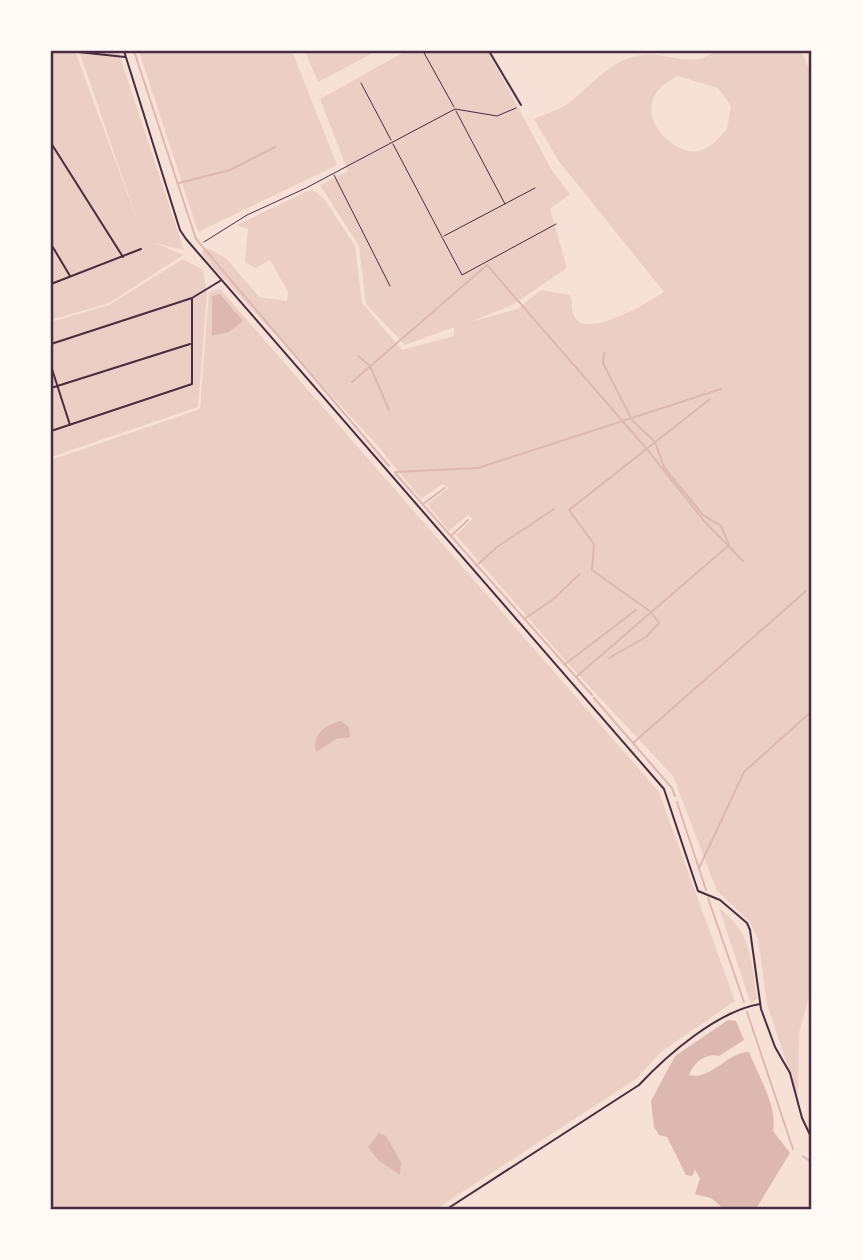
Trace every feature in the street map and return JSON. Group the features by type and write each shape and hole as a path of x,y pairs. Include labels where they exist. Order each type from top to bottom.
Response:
{"street":[{"path":"71,51 126,58"},
{"path":"124,51 180,230 664,789 698,891 720,900 747,923 750,930 761,1004 769,1034 790,1073 805,1126 812,1139"},
{"path":"489,51 521,105"},
{"path":"51,142 123,257"},
{"path":"51,244 71,277"},
{"path":"51,284 141,250"},
{"path":"51,344 192,298 221,280"},
{"path":"51,431 192,384 192,298"},
{"path":"51,388 190,344"},
{"path":"51,366 70,425"},
{"path":"447,1209 639,1085 663,1060 689,1041 742,1008 761,1004"}],"path":[{"path":"423,51 505,204"},
{"path":"361,83 461,275 556,224"},
{"path":"204,242 247,215 455,109 497,116 521,105"},
{"path":"334,173 390,286"},
{"path":"442,237 535,188"}],"shaded area":[{"path":"51,51 75,51 140,228 79,51 118,51 184,250 155,243 183,255 109,303 51,320"},
{"path":"139,51 292,51 337,165 198,232"},
{"path":"305,51 377,51 318,82"},
{"path":"406,51 488,51 551,169 570,194 550,209 567,268 514,304 470,322 517,309 541,290 570,295 574,316 580,323 590,324 618,317 664,292 558,160 534,119 569,103 620,62 641,55 689,60 707,56 714,51 801,51 812,75 812,986 799,1033 798,1097 767,1004 758,939 750,922 717,891 673,776 571,667 456,535 473,519 468,515 449,531 427,504 449,488 442,484 421,499 377,445 202,255 202,250 207,248 227,259 259,297 287,301 288,292 270,260 255,268 245,262 248,229 237,225 312,189 325,200 355,246 362,303 402,350 454,336 454,327 405,345 366,304 359,246 320,185 348,171 320,99","holes":["678,76 718,88 731,106 727,129 709,146 690,151 678,147 666,139 657,128 652,115 652,101 661,88"]},
{"path":"183,259 203,270 207,293 198,407 51,457 51,322 109,305"},
{"path":"220,289 659,792 735,1001 661,1052 636,1079 436,1209 51,1209 51,460 200,409 209,292"},
{"path":"220,294 243,321 229,332 212,336 212,296"},
{"path":"341,721 349,727 350,737 336,739 316,752 316,740 321,731"},
{"path":"719,908 738,927 748,948 757,998 751,1004"},
{"path":"728,1020 736,1021 744,1040 719,1056 709,1056 701,1060 689,1075 705,1074 733,1056 749,1052 770,1101 773,1131 790,1153 756,1209 724,1209 711,1198 695,1194 700,1178 695,1170 692,1176 686,1175 667,1137 659,1135 654,1127 651,1101 675,1056"},
{"path":"379,1133 386,1136 401,1162 400,1175 378,1160 368,1147"}],"waterway":[{"path":"134,51 196,239 389,466"},
{"path":"179,183 230,170 275,147"},
{"path":"352,382 487,265 646,448 705,522 743,561"},
{"path":"576,677 729,545 721,526 703,515 664,467 655,442 632,420 603,363 604,353"},
{"path":"358,356 370,366 389,410"},
{"path":"395,472 478,468 721,389"},
{"path":"609,658 646,637 659,623 651,612 592,570 594,544 569,510 710,399"},
{"path":"395,473 592,695"},
{"path":"423,504 445,488"},
{"path":"476,566 497,547 554,509"},
{"path":"451,536 468,520"},
{"path":"524,619 551,601 580,574"},
{"path":"633,743 806,591"},
{"path":"564,665 636,610"},
{"path":"594,698 672,788 675,796"},
{"path":"699,868 744,772 812,711"},
{"path":"677,802 706,890"},
{"path":"708,898 744,1002"},
{"path":"747,1012 793,1149"},
{"path":"803,1156 812,1163"}]}
